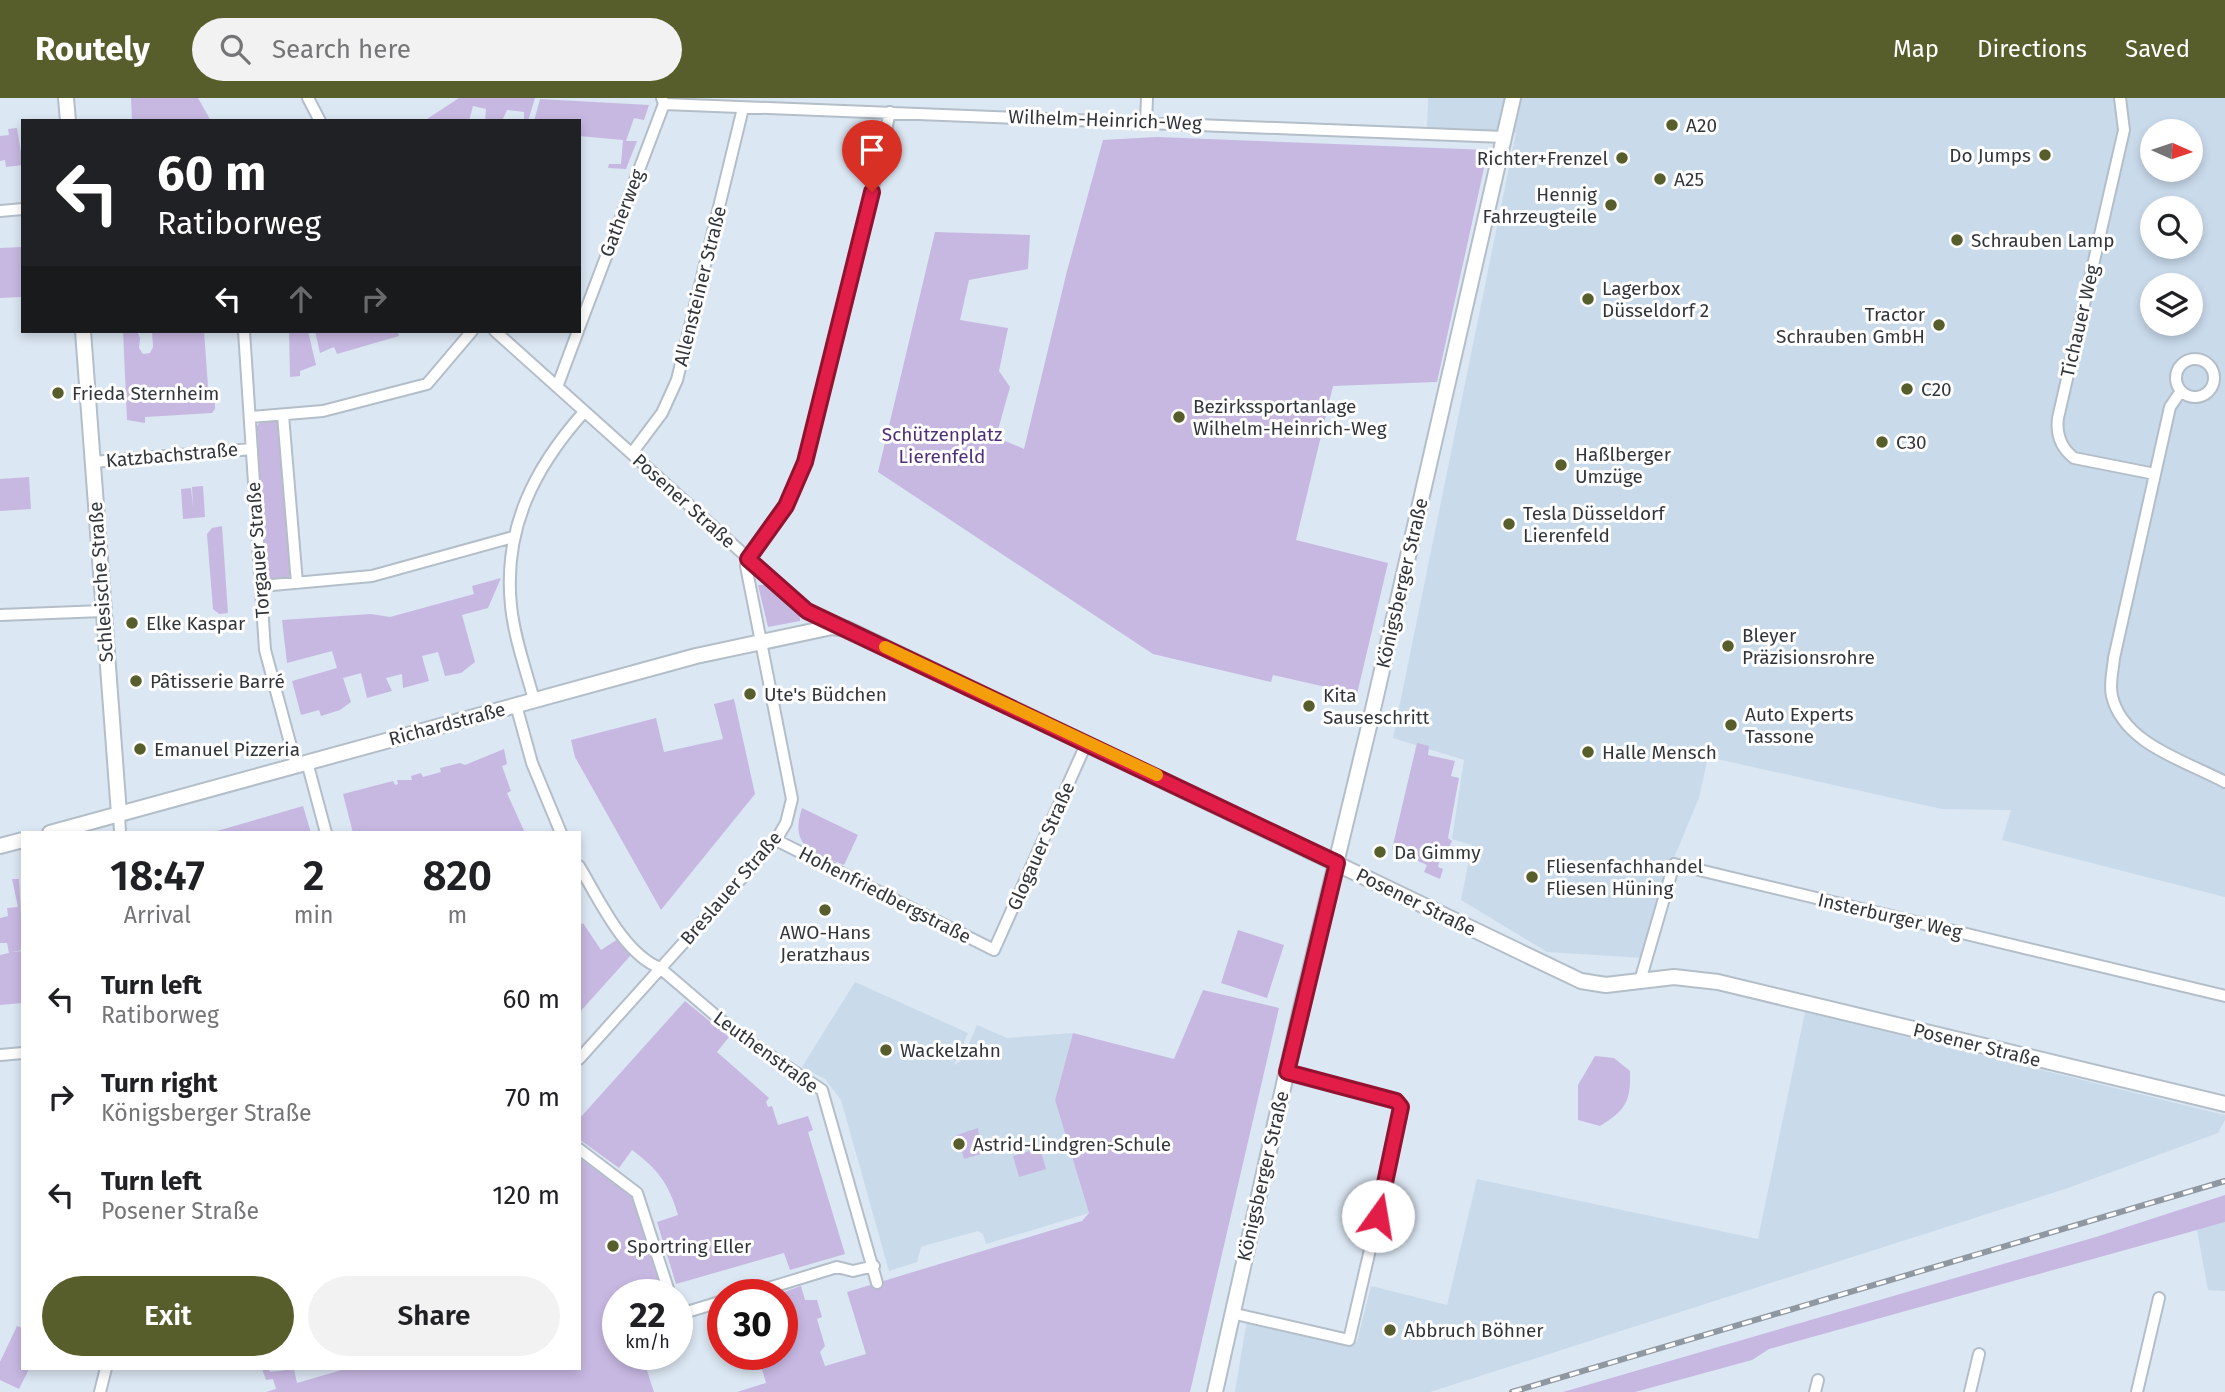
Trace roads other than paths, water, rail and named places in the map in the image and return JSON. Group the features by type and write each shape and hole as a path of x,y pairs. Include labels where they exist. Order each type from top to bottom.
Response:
{"street":[{"path":"66,98 68,119"},
{"path":"308,98 319,119"},
{"path":"851,98 851,111"},
{"path":"1146,121 1147,98"},
{"name":"Königsberger Straße","path":"1215,1392 1231,1313 1513,98"},
{"name":"Tichauer Weg","path":"2120,98 2124,130 2058,418 2058,435 2067,453 2074,458 2155,474"},
{"name":"Wilhelm-Heinrich-Weg","path":"663,101 743,108 1504,136"},
{"name":"Gatherweg","path":"581,325 663,101"},
{"name":"Allensteiner Straße","path":"632,453 662,413 677,380 743,108"},
{"path":"748,559 786,506 805,462 854,273 890,112"},
{"path":"0,211 21,209"},
{"name":"Schlesische Straße","path":"83,333 120,831"},
{"name":"Torgauer Straße","path":"244,333 269,668 326,831"},
{"path":"250,418 323,411 427,384 470,333"},
{"name":"Posener Straße","path":"497,333 807,611 1087,742 1581,981 1606,985 1675,978 1718,982 2223,1100"},
{"name":"Gatherweg","path":"557,387 578,333"},
{"path":"2181,391 2170,407 2114,659 2112,697 2120,715 2135,735 2225,782"},
{"path":"534,700 511,608 513,537 543,462 584,412"},
{"name":"Torgauer Straße","path":"283,415 297,583"},
{"name":"Katzbachstraße","path":"93,462 252,449"},
{"path":"261,586 372,576 513,537"},
{"name":"Breslauer Straße","path":"581,1057 776,840 786,824 792,799 746,572 748,559"},
{"path":"0,615 103,611"},
{"name":"Richardstraße","path":"57,831 534,700 761,641 832,627 847,629"},
{"path":"516,705 532,762 560,831"},
{"name":"Glogauer Straße","path":"994,950 1087,742"},
{"name":"Hohenfriedbergstraße","path":"776,840 994,950"},
{"path":"0,846 21,841"},
{"name":"Insterburger Weg","path":"1640,981 1674,864 2225,996"},
{"name":"Leuthenstraße","path":"581,869 622,933 648,963 660,968 736,1033 822,1090 877,1283"},
{"path":"0,1055 21,1053"},
{"path":"1231,1313 1349,1340 1401,1107 1396,1101 1287,1072"},
{"path":"581,1151 637,1193 665,1279"},
{"path":"798,1280 837,1268 853,1271 874,1266"},
{"path":"2137,1392 2159,1298"},
{"path":"1970,1392 1979,1354"},
{"path":"100,1392 106,1370"},
{"path":"1815,1392 1818,1380"}],"railway":[{"path":"1512,1392 2225,1181"}],"place":[{"name":"A20","path":"1672,125"},
{"name":"Do Jumps","path":"2045,155"},
{"name":"Richter+Frenzel","path":"1622,158"},
{"name":"A25","path":"1660,179"},
{"name":"Hennig Fahrzeugteile","path":"1611,205"},
{"name":"Schrauben Lamp","path":"1957,240"},
{"name":"Lagerbox Düsseldorf 2","path":"1588,299"},
{"name":"Tractor Schrauben GmbH","path":"1939,325"},
{"name":"C20","path":"1907,389"},
{"name":"Frieda Sternheim","path":"58,393"},
{"name":"Bezirkssportanlage Wilhelm-Heinrich-Weg","path":"1179,417"},
{"name":"C30","path":"1882,442"},
{"name":"Haßlberger Umzüge","path":"1561,465"},
{"name":"Tesla Düsseldorf Lierenfeld","path":"1509,524"},
{"name":"Elke Kaspar","path":"132,623"},
{"name":"Bleyer Präzisionsrohre","path":"1728,646"},
{"name":"Pâtisserie Barré","path":"136,681"},
{"name":"Ute's Büdchen","path":"750,694"},
{"name":"Kita Sauseschritt","path":"1309,706"},
{"name":"Auto Experts Tassone","path":"1731,725"},
{"name":"Emanuel Pizzeria","path":"140,749"},
{"name":"Halle Mensch","path":"1588,752"},
{"name":"Da Gimmy","path":"1380,852"},
{"name":"Fliesenfachhandel Fliesen Hüning","path":"1532,877"},
{"name":"AWO-Hans Jeratzhaus","path":"825,910"},
{"name":"Wackelzahn","path":"886,1050"},
{"name":"Astrid-Lindgren-Schule","path":"959,1144"},
{"name":"Sportring Eller","path":"613,1246"},
{"name":"Abbruch Böhner","path":"1390,1330"}],"park label":[{"name":"Schützenplatz Lierenfeld","path":"942,445"}]}
